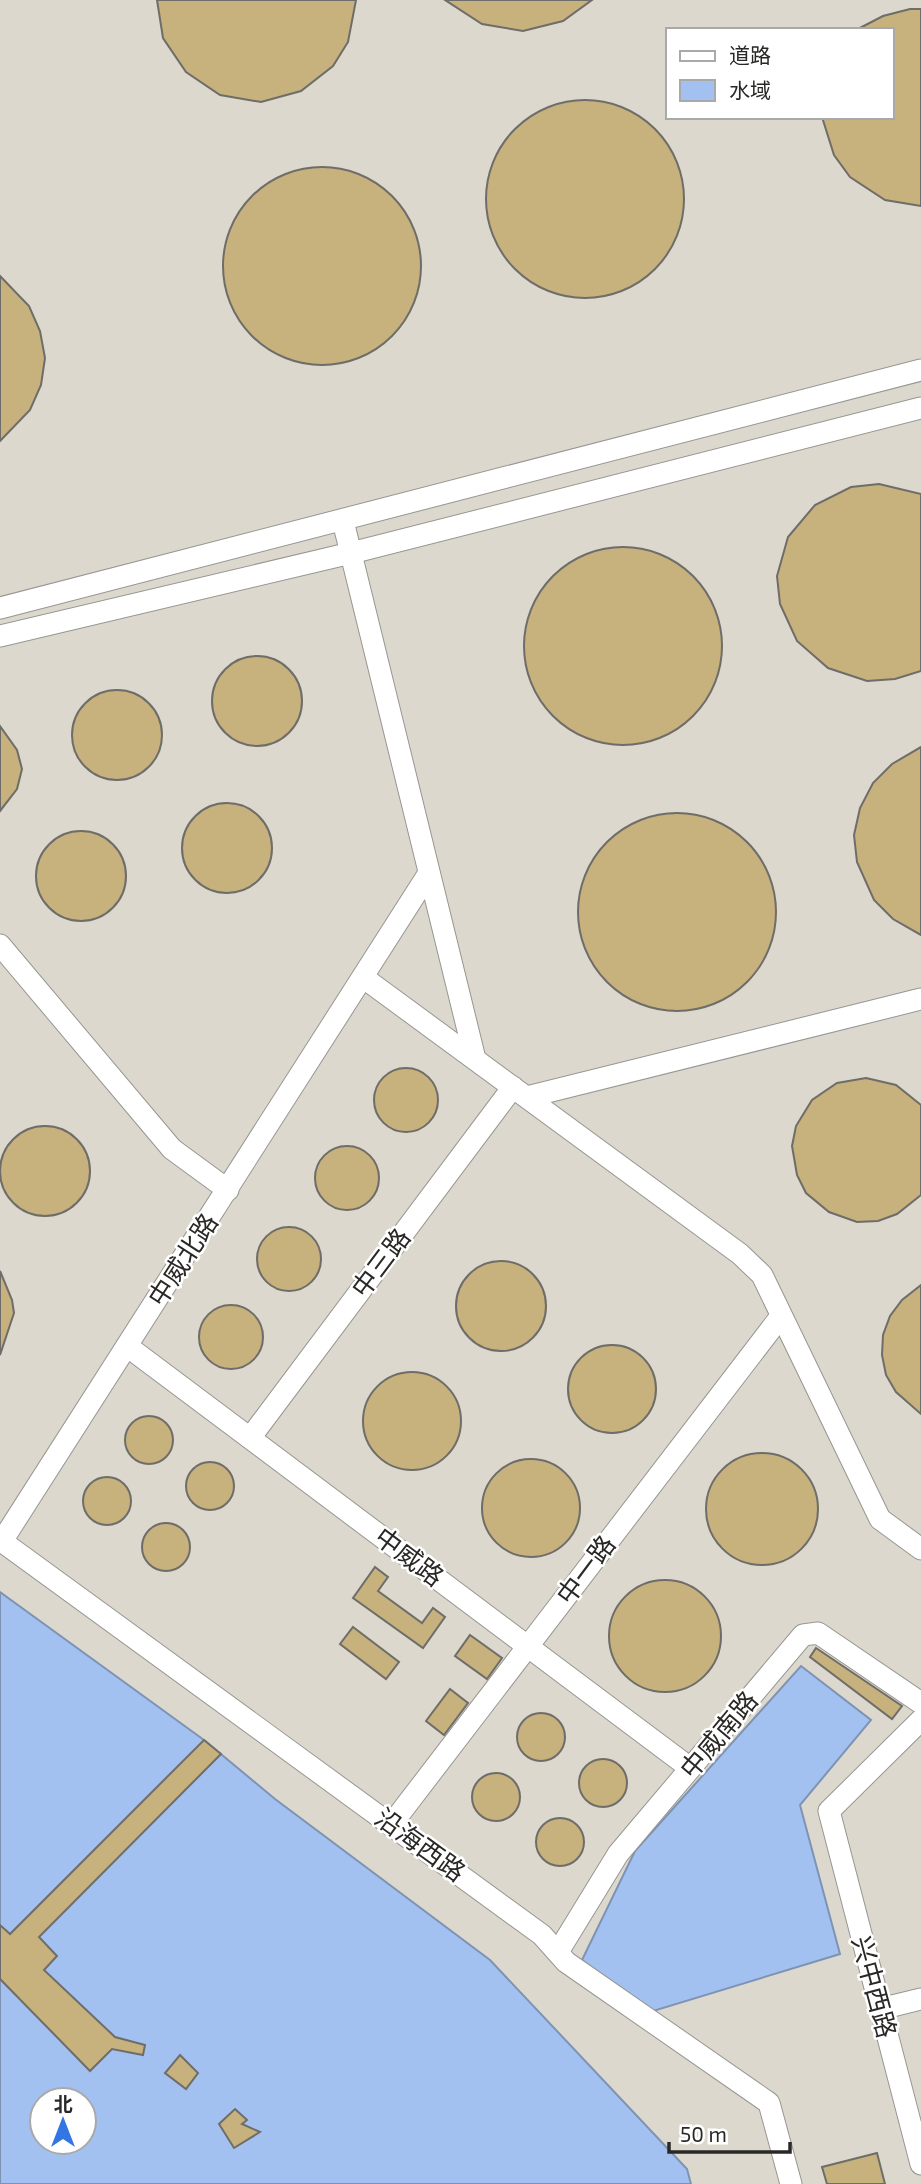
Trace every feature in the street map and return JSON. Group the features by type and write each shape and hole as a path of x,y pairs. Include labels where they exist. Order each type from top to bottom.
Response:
{"lane":[{"path":"0,608 921,370"},
{"path":"0,636 351,553 921,408"},
{"path":"343,521 475,1059"},
{"name":"中威北路","path":"1,1541 429,873"},
{"path":"0,945 172,1149 228,1190"},
{"path":"364,978 740,1254 762,1275 880,1519 921,1549"},
{"path":"520,1092 921,999"},
{"name":"中三路","path":"250,1438 520,1092"},
{"name":"中一路","path":"391,1825 781,1316"},
{"name":"中威路","path":"127,1346 690,1769"},
{"name":"沿海西路","path":"1,1541 542,1935 566,1962 769,2103 791,2184"},
{"name":"中威南路","path":"558,1952 618,1854 803,1635 818,1633 921,1703"},
{"name":"兴中西路","path":"921,1720 829,1811 921,2164"},
{"path":"880,2009 921,1999"}],"shaded area":[{"path":"0,0 921,0 921,2184 691,2184 687,2169 653,2136 275,1799 204,1740 0,1592"}],"water":[{"path":"0,1592 204,1740 275,1799 490,1960 687,2169 691,2184 0,2184"},
{"path":"801,1666 871,1720 800,1805 840,1954 650,2012 582,1960 635,1851"}],"building":[{"path":"157,0 356,0 348,42 333,66 301,91 261,102 220,95 186,72 163,38"},
{"path":"445,0 592,0 563,21 523,31 482,24"},
{"path":"921,9 921,206 885,200 850,177 834,155 823,119 893,119 893,28 860,28 883,16"},
{"path":"585,100 623,108 655,129 676,161 684,199 676,237 655,269 623,290 585,298 547,290 515,269 494,237 486,199 494,161 515,129 547,108"},
{"path":"322,167 360,175 392,196 413,228 421,266 413,304 392,336 360,357 322,365 284,357 252,336 231,304 223,266 231,228 252,196 284,175"},
{"path":"0,276 29,306 40,331 45,358 41,385 30,410 0,441"},
{"path":"879,484 921,494 921,671 895,679 867,681 828,668 797,641 780,604 777,576 788,537 815,505 851,487"},
{"path":"623,547 661,555 693,576 714,608 722,646 714,684 693,716 661,737 623,745 585,737 553,716 532,684 524,646 532,608 553,576 585,555"},
{"path":"257,656 274,659 289,669 299,684 302,701 299,718 289,733 274,743 257,746 240,743 225,733 215,718 212,701 215,684 225,669 240,659"},
{"path":"117,690 134,693 149,703 159,718 162,735 159,752 149,767 134,777 117,780 100,777 85,767 75,752 72,735 75,718 85,703 100,693"},
{"path":"0,726 17,750 22,769 17,789 0,811"},
{"path":"921,747 921,935 893,919 874,900 857,862 854,835 860,808 873,783 892,764"},
{"path":"227,803 244,806 259,816 269,831 272,848 269,865 259,880 244,890 227,893 210,890 195,880 185,865 182,848 185,831 195,816 210,806"},
{"path":"677,813 715,821 747,842 768,874 776,912 768,950 747,982 715,1003 677,1011 639,1003 607,982 586,950 578,912 586,874 607,842 639,821"},
{"path":"81,831 98,834 113,844 123,859 126,876 123,893 113,908 98,918 81,921 64,918 49,908 39,893 36,876 39,859 49,844 64,834"},
{"path":"406,1068 424,1074 432,1082 438,1100 432,1118 424,1126 406,1132 388,1126 380,1118 374,1100 380,1082 388,1074"},
{"path":"866,1078 896,1085 921,1105 921,1195 897,1214 878,1221 857,1222 829,1212 806,1193 797,1175 792,1146 796,1126 812,1100 837,1083"},
{"path":"45,1126 62,1129 77,1139 87,1154 90,1171 87,1188 77,1203 62,1213 45,1216 28,1213 13,1203 3,1188 0,1171 3,1154 13,1139 28,1129"},
{"path":"347,1146 365,1152 373,1160 379,1178 373,1196 365,1204 347,1210 329,1204 321,1196 315,1178 321,1160 329,1152"},
{"path":"289,1227 307,1233 315,1241 321,1259 315,1277 307,1285 289,1291 271,1285 263,1277 257,1259 263,1241 271,1233"},
{"path":"501,1261 518,1264 533,1274 543,1289 546,1306 543,1323 533,1338 518,1348 501,1351 484,1348 469,1338 459,1323 456,1306 459,1289 469,1274 484,1264"},
{"path":"0,1271 12,1300 14,1313 0,1355"},
{"path":"921,1285 921,1414 896,1392 886,1375 882,1355 883,1335 890,1316 902,1300"},
{"path":"231,1305 249,1311 257,1319 263,1337 257,1355 249,1363 231,1369 213,1363 205,1355 199,1337 205,1319 213,1311"},
{"path":"612,1345 629,1348 643,1358 653,1372 656,1389 653,1406 643,1420 629,1430 612,1433 595,1430 581,1420 571,1406 568,1389 571,1372 581,1358 595,1348"},
{"path":"412,1372 431,1376 447,1386 457,1402 461,1421 457,1440 447,1456 431,1466 412,1470 393,1466 377,1456 367,1440 363,1421 367,1402 377,1386 393,1376"},
{"path":"149,1416 166,1423 173,1440 166,1457 149,1464 132,1457 125,1440 132,1423"},
{"path":"762,1453 783,1457 802,1469 814,1488 818,1509 814,1530 802,1549 783,1561 762,1565 741,1561 722,1549 710,1530 706,1509 710,1488 722,1469 741,1457"},
{"path":"531,1459 550,1463 565,1474 576,1489 580,1508 576,1527 565,1542 550,1553 531,1557 512,1553 497,1542 486,1527 482,1508 486,1489 497,1474 512,1463"},
{"path":"210,1462 227,1469 234,1486 227,1503 210,1510 193,1503 186,1486 193,1469"},
{"path":"107,1477 124,1484 131,1501 124,1518 107,1525 90,1518 83,1501 90,1484"},
{"path":"166,1523 183,1530 190,1547 183,1564 166,1571 149,1564 142,1547 149,1530"},
{"path":"375,1567 388,1577 378,1591 422,1623 433,1608 445,1617 423,1648 353,1598"},
{"path":"665,1580 686,1584 705,1596 717,1615 721,1636 717,1657 705,1676 686,1688 665,1692 644,1688 625,1676 613,1657 609,1636 613,1615 625,1596 644,1584"},
{"path":"353,1627 399,1662 386,1679 340,1644"},
{"path":"470,1635 502,1658 487,1679 455,1656"},
{"path":"816,1648 902,1706 892,1719 810,1657"},
{"path":"450,1689 468,1703 444,1735 426,1721"},
{"path":"541,1713 558,1720 565,1737 558,1754 541,1761 524,1754 517,1737 524,1720"},
{"path":"204,1740 221,1754 39,1937 57,1956 44,1970 115,2037 145,2045 143,2055 112,2049 90,2071 0,1979 0,1925 10,1934"},
{"path":"603,1759 620,1766 627,1783 620,1800 603,1807 586,1800 579,1783 586,1766"},
{"path":"496,1773 513,1780 520,1797 513,1814 496,1821 479,1814 472,1797 479,1780"},
{"path":"560,1818 577,1825 584,1842 577,1859 560,1866 543,1859 536,1842 543,1825"},
{"path":"180,2055 198,2073 186,2089 165,2073"},
{"path":"235,2109 247,2120 242,2124 260,2132 234,2148 219,2124"},
{"path":"877,2153 885,2184 827,2184 822,2167"}]}
